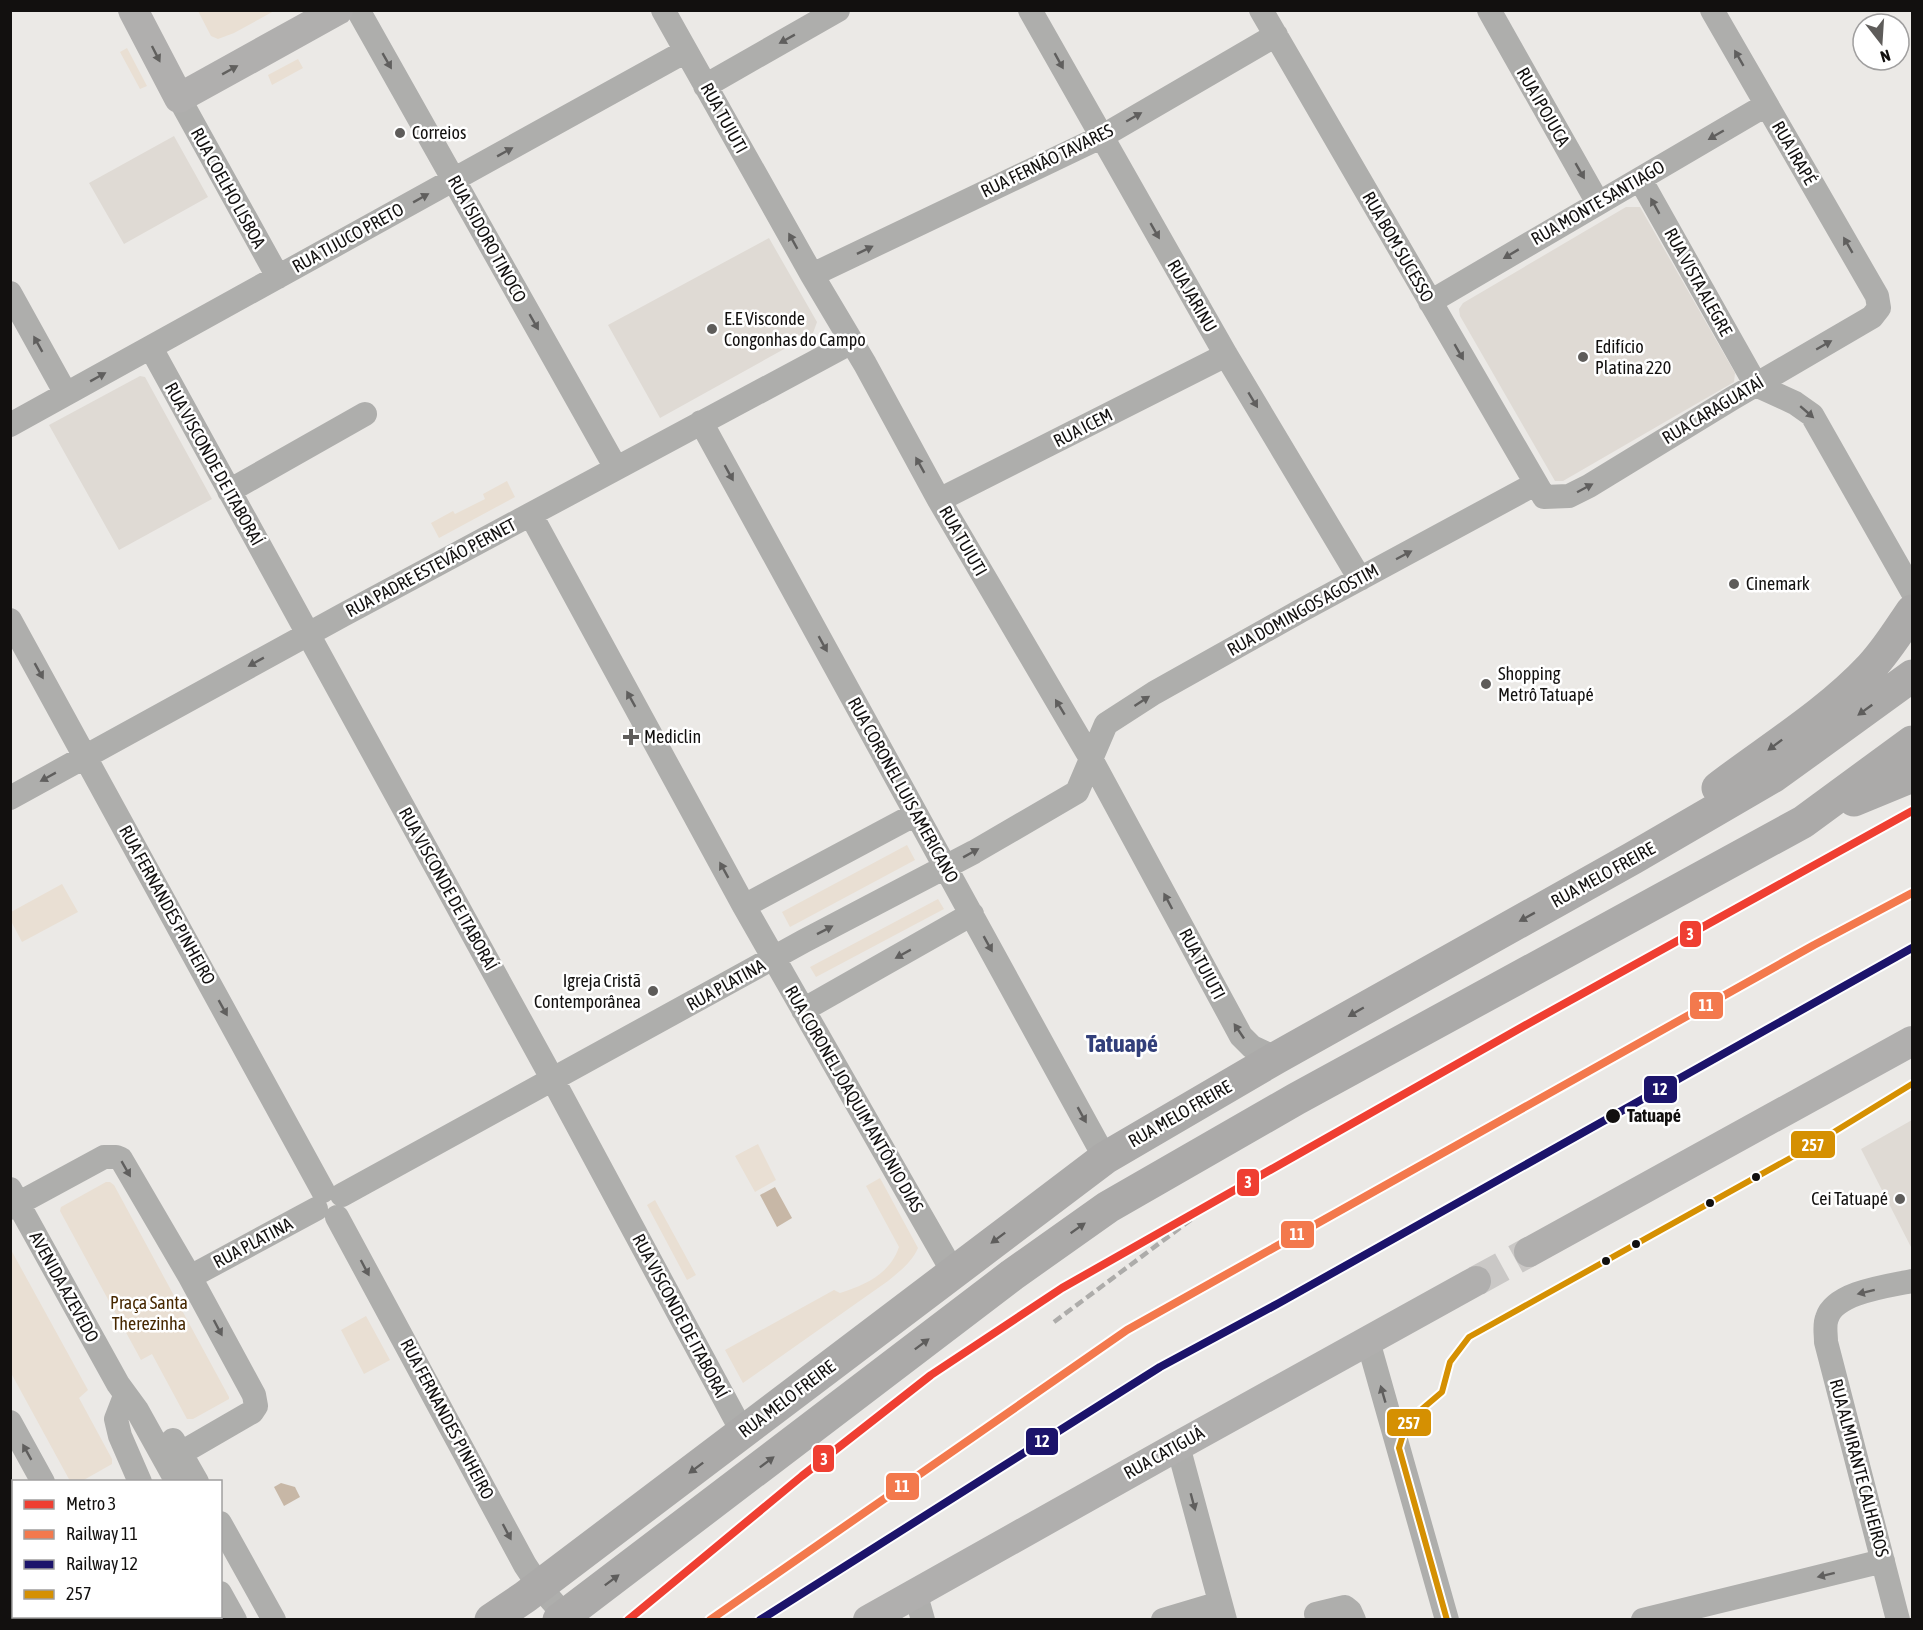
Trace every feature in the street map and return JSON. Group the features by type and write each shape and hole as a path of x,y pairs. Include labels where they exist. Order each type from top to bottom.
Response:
{"highway":[{"path":"1694,823 1705,797 1822,710 1869,668 1887,648 1912,611"},
{"name":"RUA MELO FREIRE","path":"491,1620 540,1586 1106,1158 1276,1058 1774,776 1912,676"},
{"name":"RUA MELO FREIRE","path":"562,1618 1012,1275 1108,1207 1287,1104 1803,822 1912,742"},
{"path":"1803,822 1905,779 1912,773"}],"main road":[{"path":"133,10 178,98 338,10"},
{"path":"1529,1252 1912,1041"},
{"name":"RUA CATIGUÁ","path":"868,1620 919,1606 1178,1446 1476,1281"}],"street":[{"name":"RUA ISIDORO TINOCO","path":"358,10 616,468"},
{"name":"RUA TUIUTI","path":"663,10 939,500 1090,757 1240,1036 1252,1047 1276,1058"},
{"path":"705,86 838,10"},
{"name":"RUA JARINU","path":"1030,10 1227,355 1360,579"},
{"name":"RUA BOM SUCESSO","path":"1261,10 1535,484"},
{"name":"RUA IPOJUCA","path":"1489,10 1598,203"},
{"name":"RUA IRAPÉ","path":"1712,10 1877,296"},
{"name":"RUA FERNÃO TAVARES","path":"812,275 1101,137 1276,35"},
{"name":"RUA TIJUCO PRETO","path":"10,426 686,51"},
{"name":"RUA COELHO LISBOA","path":"178,98 278,277"},
{"name":"RUA MONTE SANTIAGO","path":"1430,302 1766,105"},
{"name":"RUA VISTA ALEGRE","path":"1640,179 1756,385"},
{"path":"10,293 66,394"},
{"name":"RUA CARAGUATAÍ","path":"1535,484 1544,497 1569,496 1589,486 1872,317 1879,308 1877,296"},
{"name":"RUA PADRE ESTEVÃO PERNET","path":"10,798 308,634 852,342"},
{"name":"RUA VISCONDE DE ITABORAÍ","path":"151,348 553,1080 743,1433"},
{"name":"RUA ICEM","path":"939,500 1227,355"},
{"path":"1756,385 1795,403 1812,415 1912,591"},
{"path":"229,491 365,414"},
{"name":"RUA CORONEL LUIS AMERICANO","path":"701,422 1106,1158"},
{"name":"RUA DOMINGOS AGOSTIM","path":"1090,757 1106,724 1154,693 1535,484"},
{"name":"RUA CORONEL JOAQUIM ANTÔNIO DIAS","path":"531,515 744,906 953,1272"},
{"name":"RUA FERNANDES PINHEIRO","path":"10,620 330,1203 525,1565 562,1618"},
{"name":"RUA PLATINA","path":"190,1277 330,1203 774,958 946,867 1077,792 1090,757"},
{"path":"744,906 916,814"},
{"path":"803,1010 972,914"},
{"path":"13,1200 104,1157 121,1159 190,1277 254,1395 256,1406 252,1412 181,1452 158,1479 120,1436 116,1419 123,1394 154,1411 181,1452"},
{"name":"AVENIDA AZEVEDO","path":"13,1200 123,1394 137,1410 158,1479"},
{"name":"RUA ALMIRANTE CALHEIROS","path":"1902,1611 1883,1561 1827,1342 1827,1317 1835,1306 1848,1297 1912,1281"},
{"path":"1368,1341 1447,1620"},
{"path":"10,1422 42,1480"},
{"path":"1163,1620 1223,1611 1178,1446"},
{"path":"222,1527 274,1620"},
{"path":"222,1559 256,1620"},
{"path":"1643,1620 1883,1561"},
{"path":"222,1597 235,1620"},
{"path":"1316,1614 1345,1607 1350,1611 1354,1620"}],"shaded area":[{"path":"174,136 208,197 124,244 89,183"},
{"path":"1626,207 1640,207 1735,373 1734,382 1563,481 1555,481 1460,316 1459,309 1463,303"},
{"name":"E.E Visconde Congonhas do Campo","path":"769,238 817,322 813,333 660,418 608,325"},
{"path":"140,376 145,377 212,499 119,550 49,425"},
{"name":"Cei Tatuapé","path":"1912,1120 1912,1249 1861,1149"},
{"path":"775,1187 792,1218 777,1227 760,1195"},
{"path":"281,1483 295,1487 300,1497 284,1506 274,1487"}],"green space":[{"path":"198,11 274,11 218,39 211,36"},
{"path":"127,48 147,86 140,89 120,52"},
{"path":"298,59 303,68 272,85 268,75"},
{"path":"507,481 515,497 439,538 431,523 453,511 455,514 485,499 483,494"},
{"path":"907,845 915,860 790,927 782,912"},
{"path":"62,884 78,912 22,942 11,921 11,912"},
{"path":"938,899 944,909 816,977 810,967"},
{"path":"758,1144 776,1180 755,1192 735,1156"},
{"path":"880,1178 918,1248 912,1258 888,1281 743,1383 725,1350 834,1290 840,1293 867,1282 890,1264 899,1247 866,1186"},
{"name":"Praça Santa Therezinha","path":"106,1182 114,1185 229,1397 193,1419 187,1419 152,1354 141,1360 60,1211 61,1207"},
{"path":"655,1200 696,1275 687,1280 647,1205"},
{"name":"Praça Santa Therezinha","path":"10,1248 88,1390 79,1398 112,1459 112,1464 84,1480 69,1480 11,1373"},
{"path":"366,1316 390,1360 364,1374 341,1330"}],"tunnel":[{"path":"1476,1281 1529,1252"}],"railway":[{"path":"1054,1322 1208,1207"}],"metro line":[{"name":"3","path":"628,1620 802,1476 931,1375 1062,1288 1524,1026 1912,811"}],"rail line":[{"name":"11","path":"710,1620 1127,1330 1814,945 1912,893"},
{"name":"12","path":"760,1620 1160,1367 1279,1303 1912,948"}],"transit line":[{"name":"257","path":"1447,1620 1399,1448 1405,1428 1415,1415 1442,1392 1450,1362 1469,1337 1803,1151 1912,1084"}],"place":[{"name":"Correios","path":"400,133"},
{"name":"E.E Visconde Congonhas do Campo","path":"712,329"},
{"name":"Edifício Platina 220","path":"1583,357"},
{"name":"Cinemark","path":"1734,584"},
{"name":"Shopping Metrô Tatuapé","path":"1486,684"},
{"name":"Mediclin","path":"631,737"},
{"name":"Igreja Cristã Contemporânea","path":"653,991"},
{"name":"Tatuapé","path":"1613,1116"},
{"name":"Cei Tatuapé","path":"1900,1199"}],"district":[{"name":"Tatuapé","path":"1122,1044"}]}
